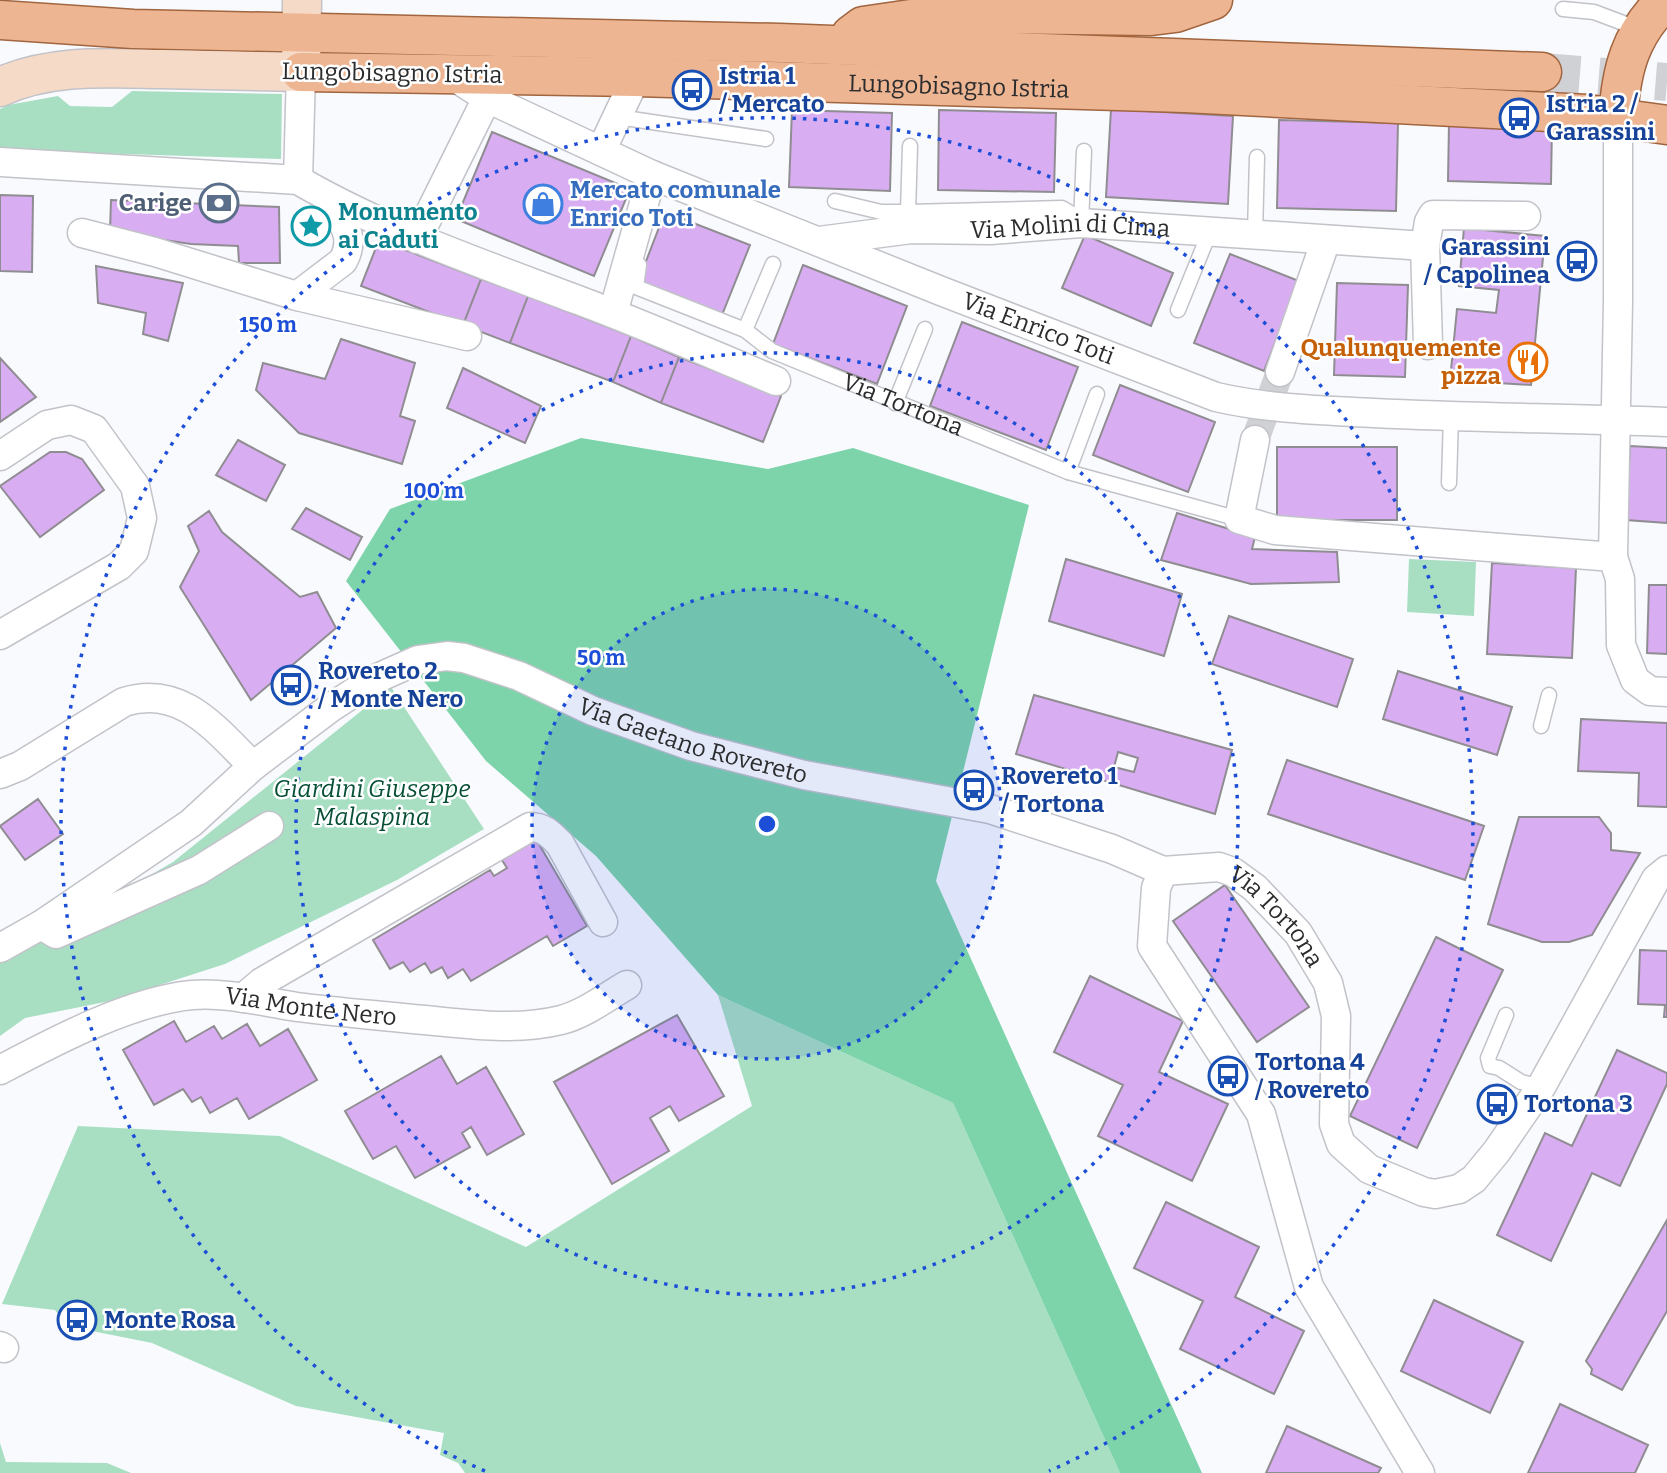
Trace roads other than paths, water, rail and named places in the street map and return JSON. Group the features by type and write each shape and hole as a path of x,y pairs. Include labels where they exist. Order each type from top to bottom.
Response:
{"main road":[{"path":"845,46 851,35 863,26 925,9 986,14 1151,16 1175,13 1213,0"},
{"path":"1618,118 1622,78 1629,54 1640,29 1666,0"},
{"path":"301,72 302,14"},
{"name":"Lungobisagno Istria","path":"0,20 58,25 237,30 302,14 845,46 1542,72"},
{"path":"0,40 58,25"},
{"name":"Lungobisagno Istria","path":"0,86 18,78 51,71 94,68 636,77 1185,93 1618,118 1667,125"}],"street":[{"path":"298,180 301,72"},
{"name":"Via Enrico Toti","path":"450,74 487,98 652,175 1216,397 1277,407 1451,416 1667,422"},
{"path":"601,151 636,77"},
{"path":"416,239 487,98"},
{"path":"1618,118 1613,557 1620,579 1620,645 1635,680 1650,691 1667,692"},
{"path":"0,162 298,180 329,198 416,239 613,313 776,381"},
{"path":"613,313 652,175"},
{"path":"297,296 342,261 347,253 350,236 329,198"},
{"path":"1428,345 1425,246 1429,222 1433,215 1526,216"},
{"name":"Via Molini di Cima","path":"817,242 911,229 990,230 1081,223 1425,246"},
{"path":"82,233 155,251 297,296 467,336"},
{"path":"1280,372 1326,240"},
{"path":"0,456 47,425 71,421 94,429 135,486 142,518 134,551 119,566 0,635"},
{"path":"1239,519 1255,440"},
{"name":"Via Tortona","path":"1239,519 1275,530 1613,557"},
{"name":"Via Gaetano Rovereto","path":"253,766 330,708 373,680 418,660 447,656 464,658 520,676 593,711 691,746 804,775 990,809 1112,849 1163,870"},
{"path":"0,774 20,766 124,702 141,697 172,701 188,708 202,717 253,766 191,823 41,925 0,948"},
{"path":"41,925 57,934 199,870 269,825"},
{"path":"243,998 262,982 530,827 540,827 550,833 559,844 603,922"},
{"name":"Via Tortona","path":"1163,870 1219,867 1233,872 1255,888 1298,933 1328,983 1336,1016 1334,1124 1341,1144 1369,1168 1424,1192 1435,1194 1459,1189 1474,1179 1497,1151 1541,1087 1656,879 1667,870"},
{"path":"1163,870 1156,888 1152,946 1261,1114 1309,1287 1420,1473"},
{"name":"Via Monte Nero","path":"0,1070 80,1031 147,1003 195,995 243,998 382,1016 489,1026 522,1026 561,1020 583,1012 627,985"}],"lane":[{"path":"1563,9 1594,12 1640,29"},
{"path":"618,117 766,139"},
{"path":"908,212 910,146"},
{"path":"1081,223 1084,151"},
{"path":"1255,234 1257,157"},
{"path":"835,201 880,212 1062,208 1081,223"},
{"name":"Via Tortona","path":"650,226 636,287 744,330 772,351 1068,472 1239,519"},
{"path":"1178,310 1210,231"},
{"path":"744,330 773,264"},
{"path":"895,403 925,329"},
{"path":"1068,472 1097,394"},
{"path":"1449,483 1451,416"},
{"path":"1541,726 1549,695"},
{"path":"1506,1015 1488,1058 1490,1066 1499,1068 1521,1082 1541,1087"}],"tunnel":[{"path":"1542,72 1667,82"},
{"path":"1255,440 1280,372"}],"place":[{"name":"Istria 1 / Mercato","path":"692,90"},
{"name":"Istria 2 / Garassini","path":"1519,118"},
{"name":"Carige","path":"219,203"},
{"name":"Mercato comunale Enrico Toti","path":"543,204"},
{"name":"Monumento ai Caduti","path":"311,226"},
{"name":"Garassini / Capolinea","path":"1577,261"},
{"name":"Qualunquemente pizza","path":"1528,362"},
{"name":"Rovereto 2 / Monte Nero","path":"291,685"},
{"name":"Rovereto 1 / Tortona","path":"974,790"},
{"name":"Tortona 4 / Rovereto","path":"1228,1076"},
{"name":"Tortona 3","path":"1497,1104"},
{"name":"Monte Rosa","path":"77,1320"}],"park label":[{"name":"Giardini Giuseppe Malaspina","path":"372,803"}]}
